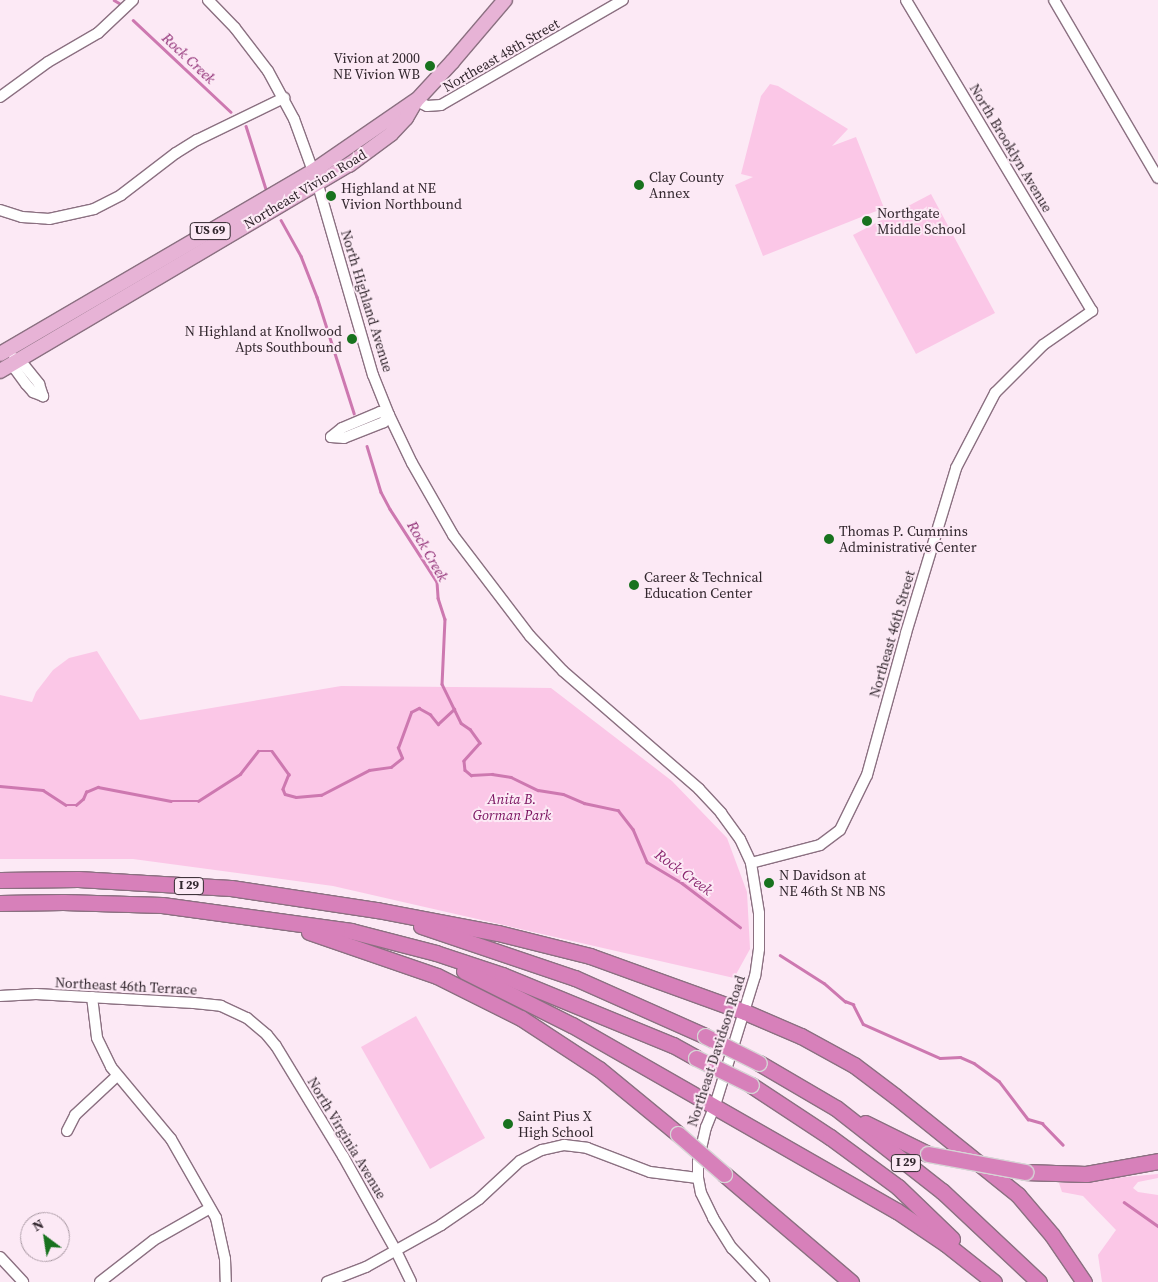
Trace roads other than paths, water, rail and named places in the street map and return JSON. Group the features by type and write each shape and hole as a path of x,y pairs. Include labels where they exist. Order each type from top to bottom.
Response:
{"highway":[{"name":"I 29","path":"0,880 78,879 231,888 377,910 575,978 705,1036 759,1063 836,1108 942,1191 1039,1282"},
{"name":"I 29","path":"0,903 162,904 351,931 436,953 511,979 673,1045 751,1085 830,1137 898,1187 996,1282"},
{"path":"377,910 498,933 590,956 745,1012 801,1036 854,1065 911,1108 1018,1195 1052,1235 1084,1282"},
{"path":"274,921 437,976 480,996 560,1042 599,1069 678,1134 851,1282"},
{"path":"436,953 463,971 572,1025 715,1105 897,1211 946,1244 996,1282"},
{"path":"836,1108 928,1154 1025,1172 1086,1174 1158,1161"}],"main road":[{"name":"Northeast Vivion Road","path":"0,371 316,178 416,101 505,0"},
{"name":"Northeast Vivion Road","path":"4,351 316,178"}],"street":[{"path":"0,96 48,62 98,33 133,0"},
{"name":"North Highland Avenue","path":"208,0 235,28 268,71 284,98 316,178 362,339 389,415 412,463 453,535 507,608"},
{"name":"Northeast 48th Street","path":"416,101 427,106 441,105 623,0"},
{"name":"North Brooklyn Avenue","path":"906,0 1092,311"},
{"path":"1054,0 1158,178"},
{"path":"0,210 22,217 49,219 94,209 121,194 176,153 197,140 284,98"},
{"name":"Northeast 46th Street","path":"751,864 820,845 840,830 867,775 906,633 956,468 995,393 1043,345 1092,311"},
{"path":"4,351 16,361"},
{"path":"380,412 389,415 384,422 344,438 331,437 342,428 380,412"},
{"name":"Northeast Davidson Road","path":"507,608 563,670 700,789 722,813 740,839 751,864 759,913 759,949 755,976 702,1144 698,1162 698,1178 701,1193 722,1234 732,1248 764,1282"},
{"name":"Northeast 46th Terrace","path":"0,996 36,994 221,1006 247,1018"},
{"path":"92,997 97,1038 103,1053 118,1076 171,1138 216,1218 223,1249 226,1282"},
{"name":"North Virginia Avenue","path":"247,1018 267,1035 276,1046 343,1156 396,1251 411,1282"},
{"path":"67,1131 75,1115 118,1076"},
{"path":"327,1282 366,1267 396,1251 465,1209 524,1158 553,1147 576,1146 592,1149 650,1172 698,1178"},
{"path":"100,1282 132,1255 154,1240 210,1208"},
{"path":"0,1256 23,1282"}],"waterway":[{"name":"Rock Creek","path":"114,0 119,3"},
{"name":"Rock Creek","path":"133,20 231,112"},
{"name":"Rock Creek","path":"246,126 266,189"},
{"name":"Rock Creek","path":"281,220 301,256 317,297 354,413"},
{"name":"Rock Creek","path":"367,446 381,492 437,582 438,598 445,619 442,684 461,723 470,729 480,743 464,761 465,770 471,775 492,774 511,777 538,790 563,794 584,803 618,810 633,829 647,862 682,883 740,927"},
{"path":"0,786 43,790 66,805 76,805 83,799 86,792 98,787 171,801 198,801 240,774 258,751 272,751 289,774 283,789 285,794 296,797 321,795 369,770 391,767 402,758 398,748 411,712 419,708 430,714 438,724 454,709"},
{"name":"Rock Creek","path":"780,955 824,983 845,1001 853,1004 863,1024 940,1058 960,1057 974,1063 999,1081 1028,1119 1042,1123 1063,1145"},
{"name":"Rock Creek","path":"1124,1202 1158,1226"}],"place":[{"name":"Vivion at 2000 NE Vivion WB","path":"430,66"},
{"name":"Clay County Annex","path":"639,185"},
{"name":"Highland at NE Vivion Northbound","path":"331,196"},
{"name":"Northgate Middle School","path":"867,221"},
{"name":"N Highland at Knollwood Apts Southbound","path":"352,339"},
{"name":"Thomas P. Cummins Administrative Center","path":"829,539"},
{"name":"Career & Technical Education Center","path":"634,585"},
{"name":"N Davidson at NE 46th St NB NS","path":"769,883"},
{"name":"Saint Pius X High School","path":"508,1124"}],"park label":[{"name":"Anita B. Gorman Park","path":"512,808"}]}
